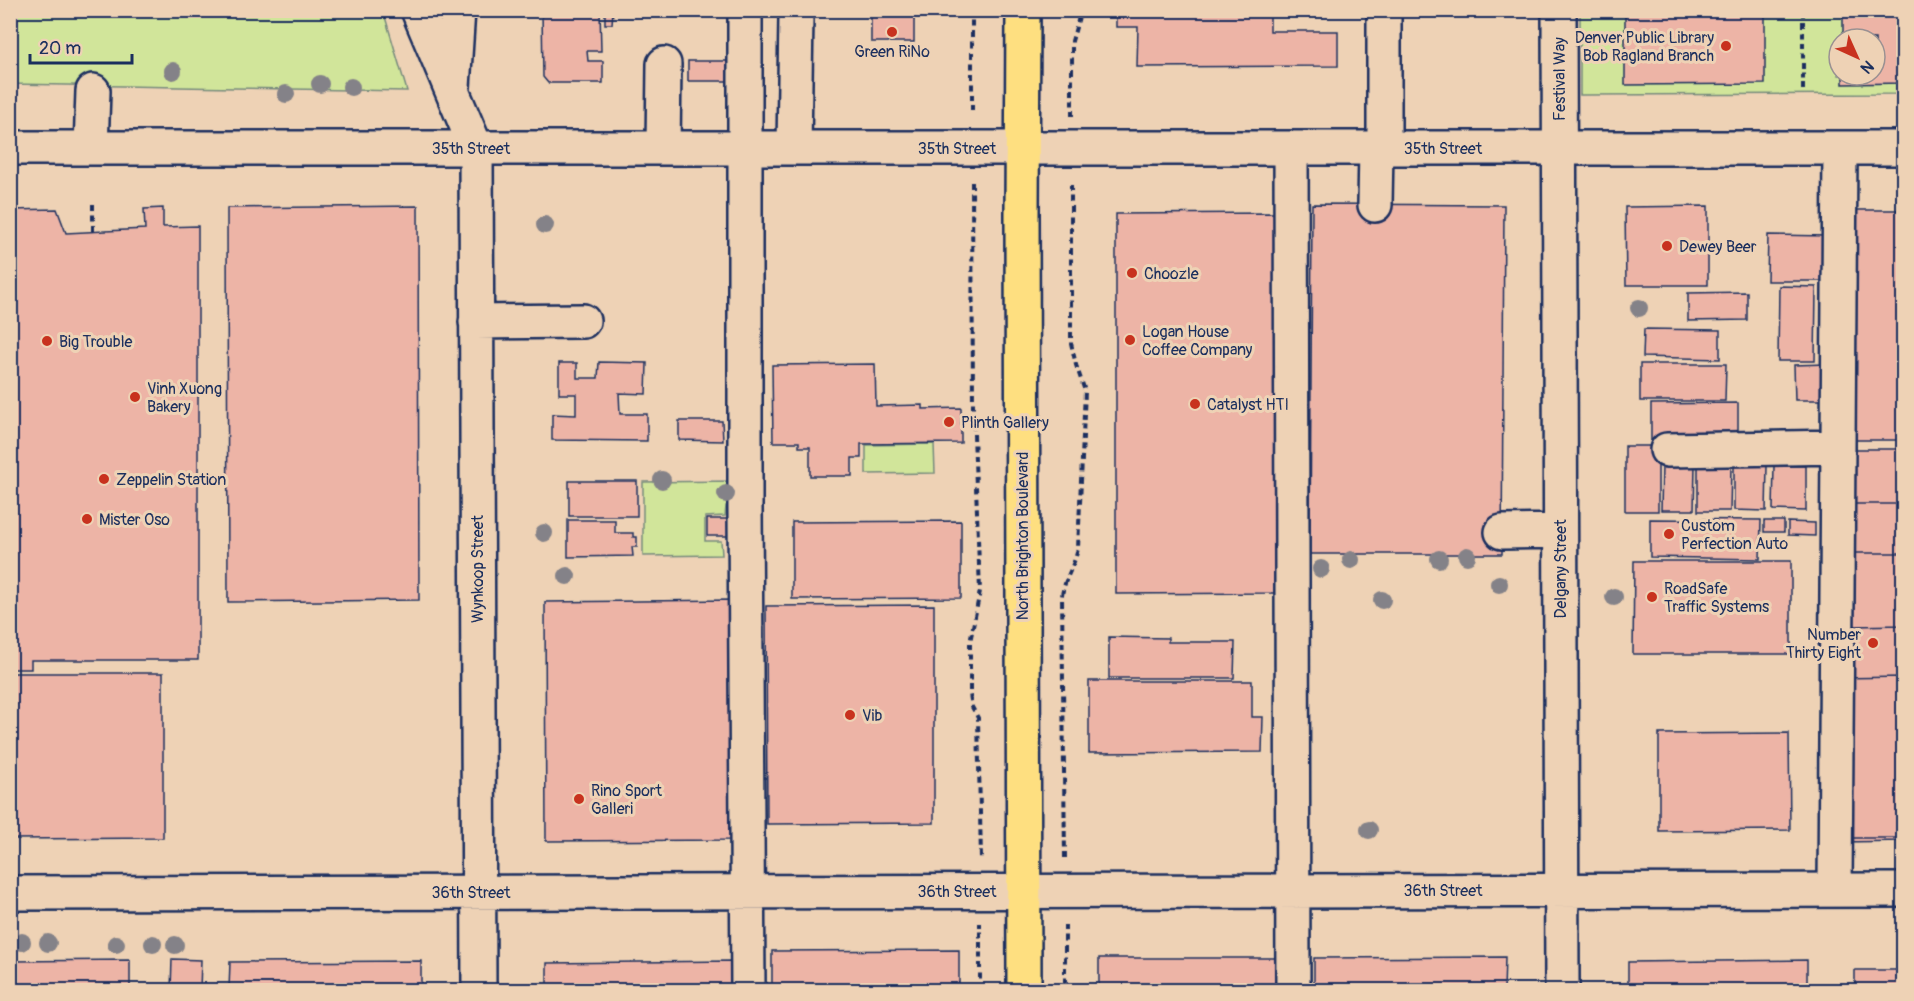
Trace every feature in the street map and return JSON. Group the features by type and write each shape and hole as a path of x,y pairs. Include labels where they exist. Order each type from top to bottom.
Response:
{"main road":[{"name":"North Brighton Boulevard","path":"1023,10 1024,990"}],"street":[{"path":"418,10 476,148"},
{"path":"452,92 458,10"},
{"path":"745,10 748,990"},
{"path":"1375,205 1380,148 1384,10"},
{"name":"Festival Way","path":"1559,10 1559,148"},
{"path":"794,148 796,16"},
{"path":"663,64 663,148"},
{"path":"91,148 93,90"},
{"name":"35th Street","path":"10,148 1904,148"},
{"name":"Wynkoop Street","path":"476,148 479,990"},
{"path":"1292,148 1293,990"},
{"name":"Delgany Street","path":"1559,148 1562,990"},
{"path":"1835,890 1840,148"},
{"path":"476,322 583,321"},
{"path":"1667,450 1838,447"},
{"path":"1502,532 1560,531"},
{"name":"36th Street","path":"10,893 1904,890"}],"path":[{"path":"972,10 972,84"},
{"path":"1072,79 1072,41 1081,10"},
{"path":"1803,10 1803,90"},
{"path":"93,203 93,231"},
{"path":"972,207 973,408 980,591 970,642 970,694 972,707 978,718 981,842"},
{"path":"1065,848 1062,596 1063,587 1078,548 1085,391 1071,343 1071,210"},
{"path":"1065,941 1065,990"},
{"path":"980,943 980,990"}],"green space":[{"path":"383,10 407,91 11,84 11,11"},
{"path":"1580,11 1903,11 1903,94 1580,95"},
{"path":"934,444 935,473 866,474 866,445"},
{"path":"738,481 738,506 726,506 725,516 705,517 705,541 721,541 722,555 643,556 643,482"}],"building":[{"path":"542,10 600,10 601,51 587,51 588,61 603,61 603,83 548,83 543,77"},
{"path":"605,10 613,10 612,24 605,24"},
{"path":"871,10 914,10 914,42 871,42"},
{"path":"1116,10 1270,10 1270,31 1338,31 1338,66 1137,67 1138,27 1116,27"},
{"path":"1625,10 1765,10 1765,84 1625,85"},
{"path":"1843,10 1904,10 1904,83 1887,83 1887,27 1843,27"},
{"path":"688,61 732,61 732,81 688,81"},
{"path":"1312,204 1504,205 1502,554 1310,554"},
{"path":"418,206 419,600 228,602 227,208"},
{"name":"Dewey Beer","path":"1708,206 1708,285 1626,285 1625,207"},
{"name":"Zeppelin Station","path":"163,208 163,227 198,226 198,660 31,660 31,669 10,669 10,210 57,209 66,233 145,229 144,209"},
{"path":"1849,210 1904,210 1904,440 1849,440"},
{"name":"Catalyst HTI","path":"1274,213 1274,593 1116,594 1116,214"},
{"path":"1768,235 1827,236 1826,281 1767,281"},
{"path":"1779,286 1816,287 1815,361 1778,361"},
{"path":"1747,292 1747,320 1688,321 1688,293"},
{"path":"1644,329 1720,330 1720,359 1643,357"},
{"path":"599,362 647,363 646,394 619,393 620,414 647,414 647,441 552,440 552,414 576,415 576,394 559,394 559,363 577,363 577,378 598,378"},
{"path":"875,364 876,406 923,405 923,409 961,408 961,443 861,444 861,458 852,458 852,476 810,476 810,447 799,447 799,442 773,442 772,365"},
{"path":"1640,364 1726,364 1725,401 1640,401"},
{"path":"1827,364 1827,400 1795,400 1794,365"},
{"path":"1738,403 1738,440 1651,441 1651,404"},
{"path":"679,421 722,421 723,441 679,440"},
{"path":"1625,446 1658,446 1658,511 1625,511"},
{"path":"1850,449 1904,449 1904,504 1850,504"},
{"name":"Number Thirty Eight","path":"1850,449 1904,449 1904,838 1835,838"},
{"path":"1662,465 1695,465 1694,510 1661,510"},
{"path":"1698,466 1731,466 1730,511 1698,511"},
{"path":"1734,466 1767,466 1766,511 1734,510"},
{"path":"1774,466 1806,466 1806,511 1773,510"},
{"path":"569,481 637,481 637,516 569,516"},
{"path":"707,519 741,519 741,536 707,536"},
{"path":"1650,519 1761,520 1760,559 1650,557"},
{"path":"568,520 615,520 615,533 633,533 633,537 637,537 637,547 632,547 633,556 568,557"},
{"path":"961,521 961,598 792,599 792,522"},
{"path":"1764,521 1784,521 1784,532 1764,532"},
{"path":"1788,522 1815,523 1815,536 1788,535"},
{"path":"1853,553 1903,553 1903,625 1853,626"},
{"path":"1634,561 1791,561 1791,654 1633,654"},
{"path":"733,600 734,840 546,841 545,602"},
{"name":"Vib","path":"934,605 934,823 767,824 766,606"},
{"path":"1109,637 1168,638 1168,642 1235,642 1234,678 1109,678"},
{"path":"10,673 163,673 163,838 10,839"},
{"path":"1904,677 1904,841 1841,842 1839,678"},
{"path":"1089,681 1252,681 1252,717 1263,717 1262,752 1089,753"},
{"path":"1789,733 1790,830 1659,831 1659,734"},
{"path":"959,950 959,990 772,990 772,951"},
{"path":"1505,957 1504,990 1314,990 1314,958"},
{"path":"1099,958 1284,958 1284,990 1099,990"},
{"path":"172,959 201,960 200,990 171,990"},
{"path":"130,960 130,990 10,990 10,963 13,961"},
{"path":"1807,960 1807,990 1628,990 1628,962"},
{"path":"421,961 421,990 229,990 230,962"},
{"path":"733,961 733,990 547,990 547,963"},
{"path":"1855,970 1904,970 1904,990 1855,990"}],"place":[{"name":"Green RiNo","path":"892,32"},
{"name":"Denver Public Library Bob Ragland Branch","path":"1726,46"},
{"name":"Dewey Beer","path":"1667,246"},
{"name":"Choozle","path":"1132,273"},
{"name":"Logan House Coffee Company","path":"1130,340"},
{"name":"Big Trouble","path":"47,341"},
{"name":"Vinh Xuong Bakery","path":"135,397"},
{"name":"Catalyst HTI","path":"1195,404"},
{"name":"Plinth Gallery","path":"949,422"},
{"name":"Zeppelin Station","path":"104,479"},
{"name":"Mister Oso","path":"87,519"},
{"name":"Custom Perfection Auto","path":"1669,534"},
{"name":"RoadSafe Traffic Systems","path":"1652,597"},
{"name":"Number Thirty Eight","path":"1873,643"},
{"name":"Vib","path":"850,715"},
{"name":"Rino Sport Galleri","path":"579,799"}]}
